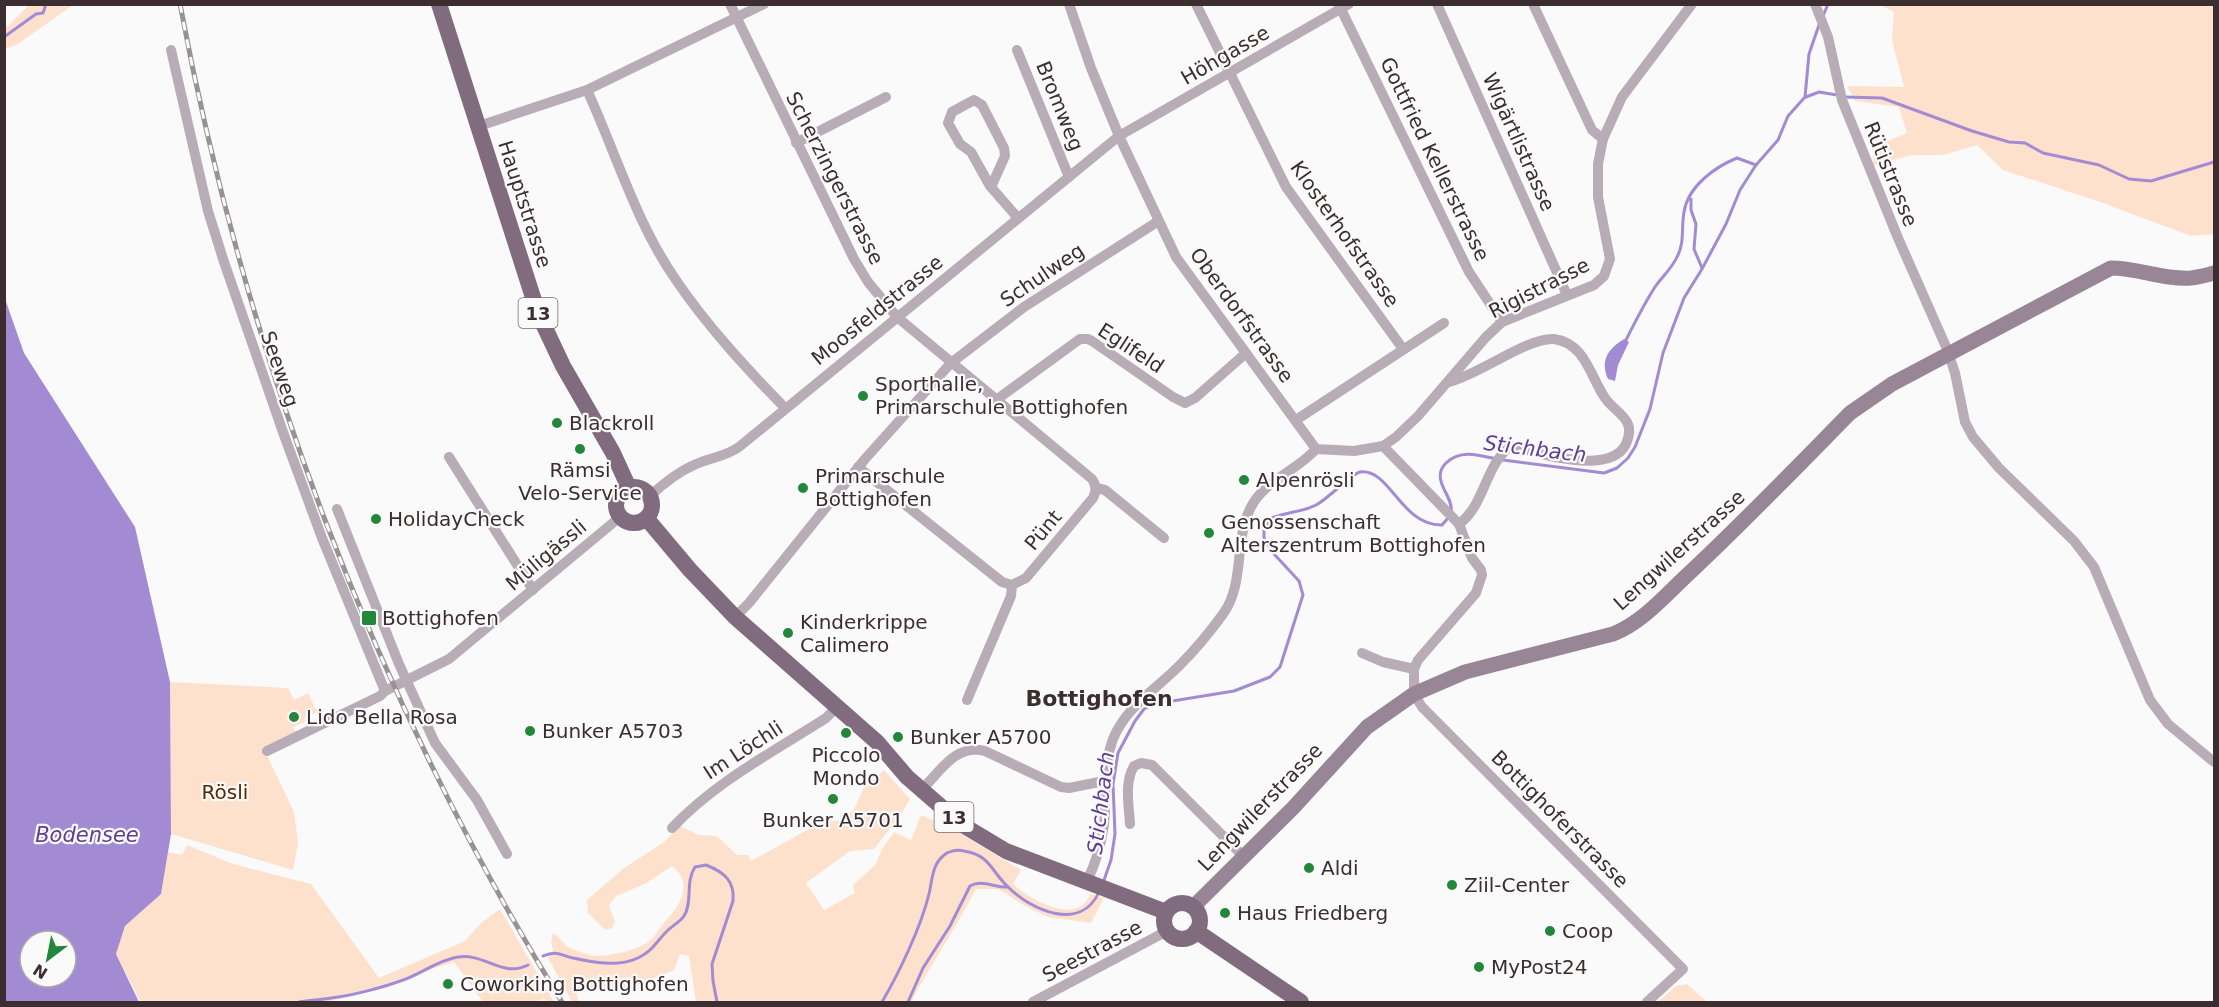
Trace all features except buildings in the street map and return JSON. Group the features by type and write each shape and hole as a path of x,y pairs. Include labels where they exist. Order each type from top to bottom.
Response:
{"main road":[{"name":"Hauptstrasse","path":"439,4 538,313 563,366 613,453 629,488"},
{"path":"643,489 650,496 652,510 647,519 630,523 620,517 616,506 623,490 643,489"},
{"name":"13","path":"647,519 690,570 735,617 837,707 891,757 907,777 961,824 1006,851 1166,912"},
{"name":"13","path":"891,757 901,762 978,827 1030,860"},
{"path":"1180,903 1193,907 1199,918 1196,931 1189,937 1179,938 1167,931 1164,922 1166,912 1172,906 1180,903"},
{"path":"1196,931 1301,1002"}],"street":[{"path":"729,4 736,18"},
{"path":"479,126 587,90 764,4"},
{"name":"Oberdorfstrasse","path":"1069,4 1091,68 1119,136 1157,222 1176,257 1316,449"},
{"name":"Klosterhofstrasse","path":"1196,4 1286,187 1403,349"},
{"name":"Wigärtlistrasse","path":"1437,4 1567,294"},
{"path":"1533,4 1592,130 1603,139"},
{"name":"Rigistrasse","path":"1383,446 1418,416 1486,337 1503,322 1599,281 1609,264 1610,253 1598,197 1598,164 1603,139 1622,98 1692,4"},
{"name":"Höhgasse","path":"1119,136 1343,6"},
{"name":"Gottfried Kellerstrasse","path":"1343,6 1464,262 1503,322"},
{"name":"Rütistrasse","path":"1815,7 1825,28 1841,96 1955,373 1965,422 1973,437 1993,462 2053,519 2087,558 2101,582 2150,700 2168,724 2214,762"},
{"name":"Scherzingerstrasse","path":"736,18 796,143 854,259 868,282 897,317 951,363"},
{"name":"Seeweg","path":"171,50 208,211 224,262 302,483 385,691"},
{"name":"Bromweg","path":"1017,50 1070,177"},
{"path":"587,90 645,226 675,279 759,381 785,408"},
{"path":"796,143 886,97"},
{"path":"992,187 1005,153 982,105 978,101 970,102 952,112 948,123 960,144 971,152 992,187 1018,218"},
{"name":"Moosfeldstrasse","path":"650,496 681,472 734,450 1119,136"},
{"name":"Schulweg","path":"735,617 858,467 951,363 1023,307 1157,222"},
{"name":"Lengwilerstrasse","path":"1193,907 1293,808 1367,727 1414,694 1465,672 1613,634 1630,625 1647,613 1719,546 1850,413 1892,384 2112,268 2126,268 2174,278 2193,278 2214,273"},
{"path":"1296,420 1444,323"},
{"name":"Eglifeld","path":"996,400 1080,339 1092,341 1173,397 1185,402 1195,398 1246,353"},
{"path":"1449,382 1464,378 1536,342 1553,339 1568,343 1582,353 1606,398 1627,422 1630,433 1625,446 1617,455 1593,461 1544,455 1515,446 1507,449 1473,510 1456,521"},
{"path":"951,363 1092,479 1096,488 1105,490 1164,538"},
{"path":"1097,885 1104,781 1112,742 1122,720 1180,665 1207,635 1229,605 1235,586 1244,526 1255,500 1270,485 1308,458 1316,449 1354,451 1383,446 1456,521 1472,558 1481,570 1480,586 1414,669 1414,694"},
{"path":"449,457 533,590"},
{"path":"858,467 1002,582 1012,585 1011,596 967,700"},
{"name":"Pünt","path":"1012,585 1026,578 1093,498 1096,488"},
{"path":"337,509 406,681 435,743 477,800 507,854"},
{"name":"Müligässli","path":"267,752 380,696 385,691 448,659 620,517"},
{"path":"1362,653 1383,662 1414,669"},
{"name":"Bottighoferstrasse","path":"1414,694 1422,707 1683,969 1647,1002"},
{"name":"Im Löchli","path":"672,828 691,808 724,783 826,718 837,707"},
{"path":"927,784 953,756 973,750 985,751 1061,787 1069,788 1104,781"},
{"path":"1130,824 1128,795 1130,775 1134,766 1147,763 1152,765 1244,857"},
{"name":"Seestrasse","path":"1033,1002 1071,984 1167,931"}],"green space":[{"path":"29,5 78,5 70,7 18,44 5,49 5,26 8,26"},
{"path":"1880,5 2214,5 2214,234 2191,236 2103,203 2003,170 1977,145 1943,155 1913,155 1873,165 1875,146 1907,133 1899,107 1855,101 1847,86 1904,87 1892,40 1894,12"},
{"name":"Rösli","path":"170,682 288,688 294,700 308,693 317,712 304,719 305,722 293,727 296,733 264,749 294,812 298,843 293,870 171,834"},
{"path":"884,770 910,799 900,816 874,849 850,851 806,883 824,910 855,893 853,885 876,864 882,849 894,832 911,840 921,815 951,828 1021,870 1013,884 1042,903 1065,910 1075,909 1084,904 1090,894 1104,898 1091,923 1048,917 998,889 976,889 911,1002 696,1002 689,956 680,954 674,970 636,986 604,990 586,989 577,993 578,1002 572,1002 548,958 553,950 551,942 553,933 570,948 594,956 623,952 642,946 649,941 674,911 682,896 683,881 672,866 645,884 616,896 609,905 615,922 612,928 605,930 588,913 587,900 624,868 664,842 680,826 699,835 717,836 737,855 748,855 751,861 820,823 843,820 854,809 864,788"},
{"path":"187,845 233,864 311,884 379,978 465,941 481,923 500,909 554,1002 547,1002 544,999 531,1002 483,1002 454,962 327,1002 141,1002 116,954 125,926 161,894 168,852 182,855"},
{"path":"1687,984 1707,1002 1658,1002 1676,986"}],"water":[{"name":"Bodensee","path":"4,296 24,353 135,527 170,682 171,834 161,894 125,926 116,954 139,1002 5,1002"},
{"path":"1624,339 1629,342 1618,365 1615,381 1608,379 1605,366 1607,356"}],"waterway":[{"path":"4,37 36,14 43,13 46,4"},
{"name":"Stichbach","path":"1823,16 1828,4"},
{"name":"Stichbach","path":"1503,460 1604,473 1617,468 1628,458 1635,447 1650,409 1663,353 1684,298 1726,224 1740,190 1756,165 1778,140 1788,116 1805,97 1809,54 1819,25"},
{"path":"1806,97 1819,92 1837,95"},
{"path":"1844,97 1882,98 1972,131 2009,142 2025,143 2043,153 2099,165 2129,179 2151,181 2214,162"},
{"path":"1626,340 1651,293 1677,257 1681,246 1684,212 1691,194 1712,172 1737,158 1756,165"},
{"path":"1691,199 1691,210 1696,224 1694,249 1702,268"},
{"name":"Stichbach","path":"1451,512 1451,504 1440,478 1444,465 1451,459 1463,455 1496,459"},
{"name":"Stichbach","path":"1103,883 1111,860 1115,834 1113,784 1118,753 1144,709 1154,704 1234,691 1270,677 1280,667 1303,595 1299,581 1274,554 1264,538 1264,530 1272,518 1316,505 1360,472 1370,473 1380,479 1416,517 1428,523 1442,525 1448,518"},
{"name":"Stichbach","path":"882,1002 915,935 937,864 947,853 961,850 979,856 1018,896 1030,904 1056,914 1081,911 1091,904 1099,892"},
{"name":"Stichbach","path":"543,956 555,953 594,962 614,963 634,960 643,955 684,916 688,905 692,873 695,867 706,865 727,878 733,894 733,901 712,964 717,1002"},
{"path":"908,1002 923,968 950,926 970,886 979,883 1008,887"},
{"name":"Stichbach","path":"299,1002 339,997 395,983 443,961 458,957 477,958 510,969 528,965"}],"railway":[{"path":"180,4 208,135 241,266 280,394 325,521 376,645 432,767 494,886 562,1002"}],"place":[{"name":"Sporthalle, Primarschule Bottighofen","path":"863,396"},
{"name":"Blackroll","path":"557,423"},
{"name":"Rämsi Velo-Service","path":"580,449"},
{"name":"Alpenrösli","path":"1244,480"},
{"name":"Primarschule Bottighofen","path":"803,488"},
{"name":"HolidayCheck","path":"376,519"},
{"name":"Genossenschaft Alterszentrum Bottighofen","path":"1209,533"},
{"name":"Bottighofen","path":"369,618"},
{"name":"Kinderkrippe Calimero","path":"788,633"},
{"name":"Lido Bella Rosa","path":"294,717"},
{"name":"Bunker A5703","path":"530,731"},
{"name":"Piccolo Mondo","path":"846,733"},
{"name":"Bunker A5700","path":"898,737"},
{"name":"Bunker A5701","path":"833,799"},
{"name":"Aldi","path":"1309,868"},
{"name":"Ziil-Center","path":"1452,885"},
{"name":"Haus Friedberg","path":"1225,913"},
{"name":"Coop","path":"1550,931"},
{"name":"MyPost24","path":"1479,967"},
{"name":"Coworking Bottighofen","path":"448,984"}],"district":[{"name":"Bottighofen","path":"1099,698"}]}
